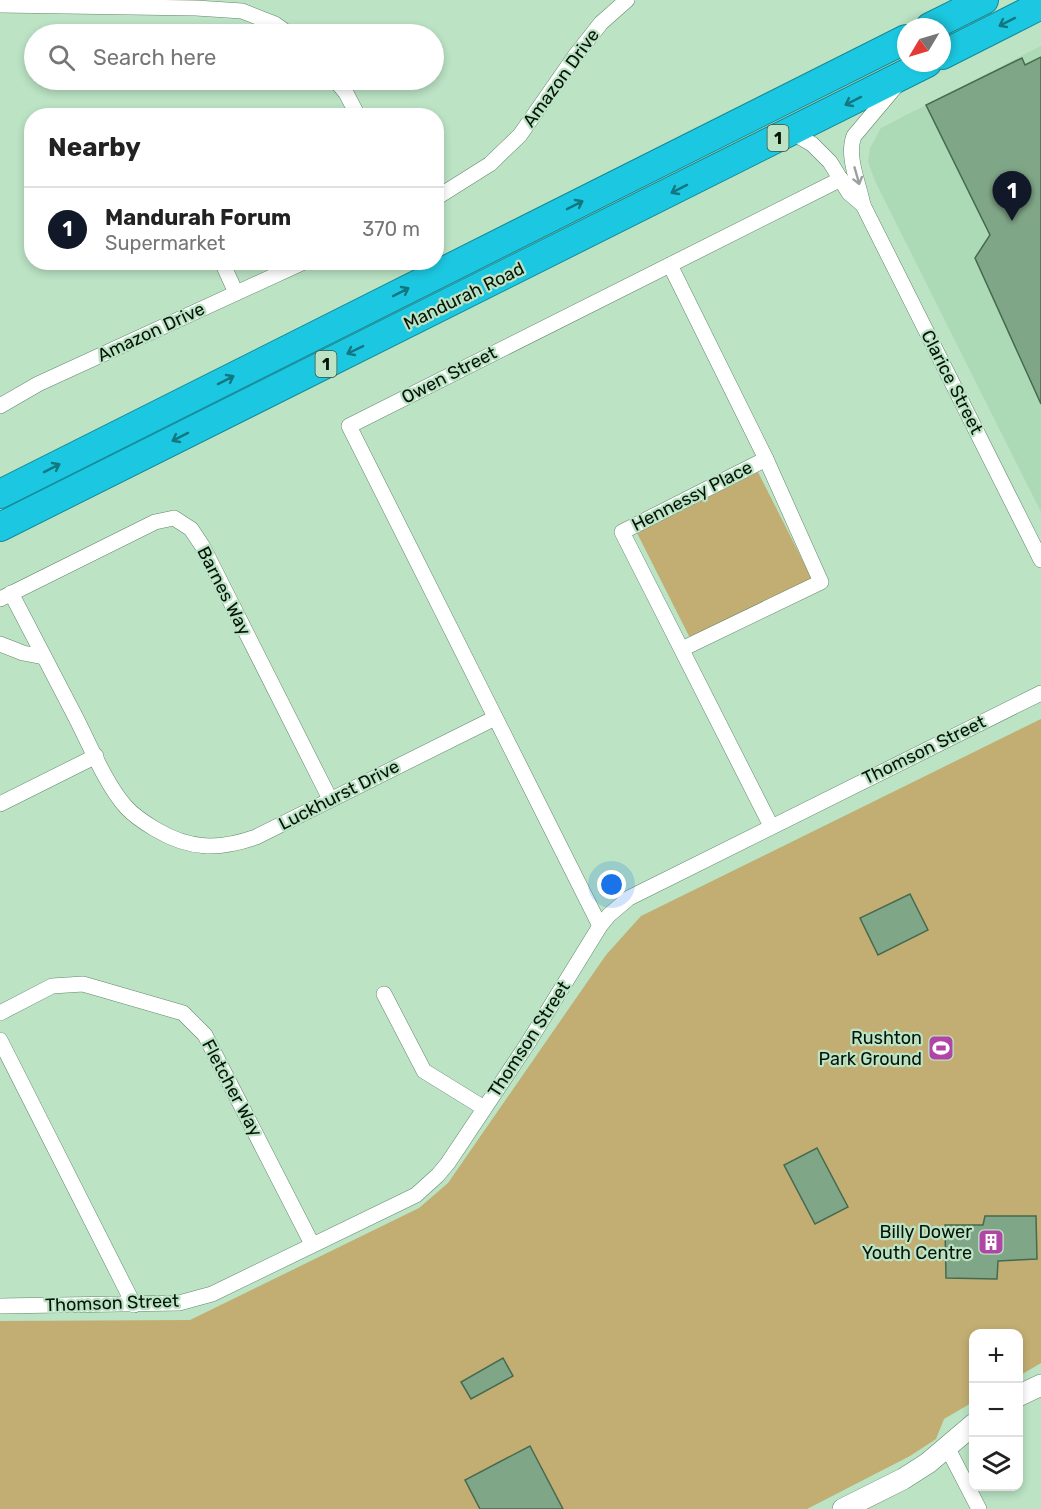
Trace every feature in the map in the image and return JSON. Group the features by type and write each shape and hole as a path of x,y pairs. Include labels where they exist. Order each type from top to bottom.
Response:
{"highway":[{"path":"948,18 984,0"},
{"path":"951,50 1041,5"},
{"name":"Mandurah Road","path":"0,494 897,44"},
{"name":"Mandurah Road","path":"0,527 910,72"}],"street":[{"name":"Amazon Drive","path":"444,193 490,164 520,135 601,23 627,0"},
{"path":"0,5 196,8 242,11 275,24"},
{"name":"Clarice Street","path":"913,72 854,136 851,143 850,152 860,185 863,205 1041,560"},
{"path":"343,90 354,108"},
{"name":"Clarice Street","path":"791,132 812,144 830,162 849,193 863,205"},
{"name":"Owen Street","path":"495,718 349,426 841,179"},
{"name":"Hennessy Place","path":"670,264 766,459 622,531 771,825"},
{"path":"226,270 236,293"},
{"name":"Amazon Drive","path":"0,406 38,384 286,270"},
{"path":"682,649 820,582 766,459"},
{"name":"Barnes Way","path":"6,596 155,522 174,518 191,529 203,547 330,799"},
{"name":"Luckhurst Drive","path":"6,596 44,657 125,806 138,819 170,838 186,844 214,847 235,844 256,837 495,718"},
{"path":"0,644 23,653 44,657"},
{"name":"Thomson Street","path":"0,1306 179,1304 212,1294 416,1195 448,1163 528,1043 600,926 629,898 771,825 1041,693"},
{"path":"495,718 600,926"},
{"path":"0,804 96,756"},
{"name":"Fletcher Way","path":"0,1013 52,986 83,984 183,1013 205,1035 312,1244"},
{"path":"384,994 424,1071 484,1108"},
{"path":"0,1040 134,1305"},
{"path":"1023,1394 1041,1385"},
{"path":"1023,1408 1041,1399"},
{"path":"867,1509 922,1480 969,1430"},
{"path":"843,1509 903,1479 969,1441"},
{"path":"950,1451 979,1509"}],"shaded area":[{"path":"1041,46 1041,512 875,181 868,162 870,148 881,128"},
{"path":"758,472 812,579 691,640 637,533"},
{"path":"1041,719 1041,1363 1023,1374 1023,1329 969,1329 969,1404 944,1419 936,1439 910,1456 807,1509 0,1509 0,1321 190,1320 419,1208 448,1183 606,955 641,916"}],"building":[{"path":"1041,57 1041,404 975,258 990,235 926,105 1022,58 1025,65"},
{"path":"910,894 928,930 878,955 860,918"},
{"path":"817,1148 848,1207 815,1224 784,1165"},
{"name":"Billy Dower Youth Centre","path":"985,1216 1036,1216 1037,1259 998,1261 997,1279 946,1278 945,1225 983,1225"},
{"path":"503,1358 513,1376 471,1399 461,1382"},
{"path":"530,1446 563,1509 480,1509 465,1480"}],"place":[{"name":"Mandurah Forum","path":"1012,221"},
{"name":"Rushton Park Ground","path":"941,1048"},
{"name":"Billy Dower Youth Centre","path":"991,1242"}]}
